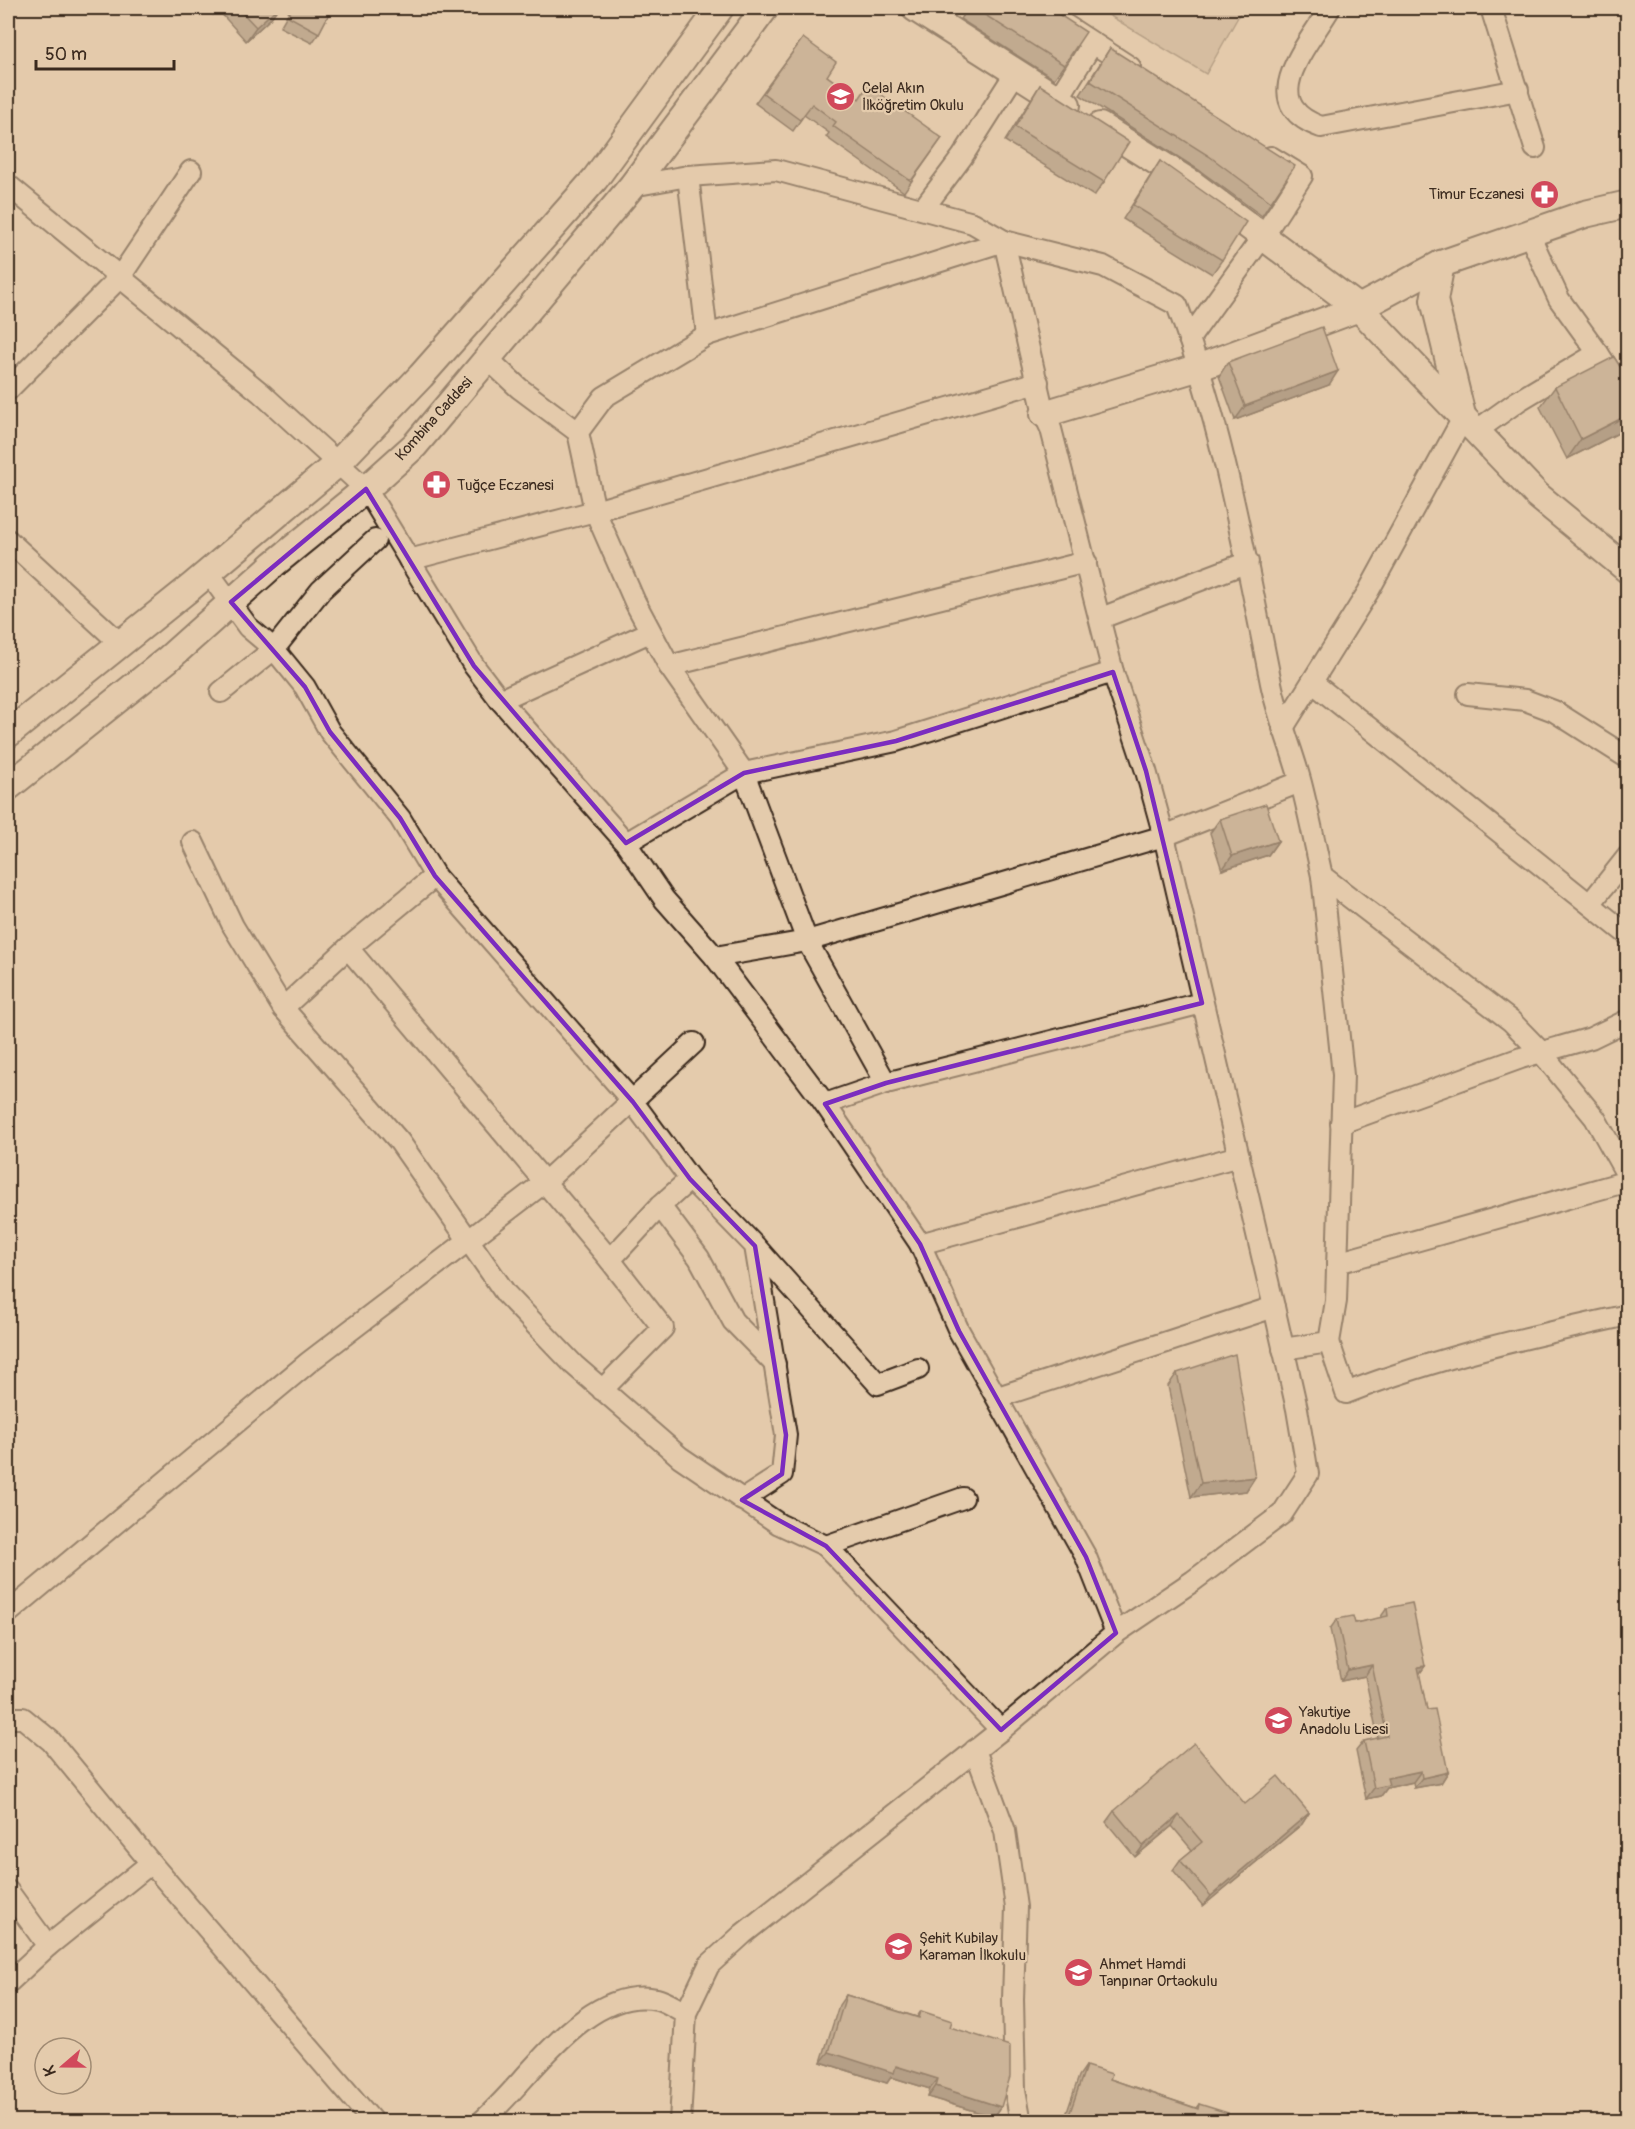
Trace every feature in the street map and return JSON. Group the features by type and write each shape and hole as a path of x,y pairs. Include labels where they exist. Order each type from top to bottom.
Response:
{"main road":[{"path":"8,734 121,644 338,463 421,376 596,179 720,8"},
{"name":"Kombina Caddesi","path":"8,787 168,659 231,602 415,445 632,186 765,8"},
{"path":"915,8 1191,183 1359,308 1537,495 1628,570"},
{"path":"1044,414 1200,367 1359,308 1441,264 1585,214 1628,204"},
{"path":"1441,264 1434,300 1469,425"}],"street":[{"path":"1039,8 1142,75"},
{"path":"1330,8 1288,78 1288,103 1302,120 1321,127 1518,90"},
{"path":"1491,8 1535,148"},
{"path":"1058,99 1092,44"},
{"path":"922,209 962,157 1016,72"},
{"path":"1189,339 1263,237 1302,176 1252,145"},
{"path":"632,186 688,176 776,170 973,223 1004,241 1103,266 1177,305 1200,367 1248,562 1272,685 1300,782 1323,876 1342,1075 1336,1301 1329,1342 1346,1393 1406,1369 1522,1338 1628,1315"},
{"path":"8,390 120,277 191,171"},
{"path":"688,176 707,334"},
{"path":"8,185 261,393 366,489 474,666 500,700 626,843 664,899 715,957 825,1104 920,1244 959,1331 998,1396 1086,1557 1116,1633"},
{"path":"1529,234 1558,299 1598,353 1628,400"},
{"path":"578,432 604,397 707,334 1004,241"},
{"path":"680,2121 686,2013 709,1965 743,1934 1001,1730 1116,1633 1193,1581 1282,1514 1308,1474 1274,1307 1164,836 1146,771 1113,672 1051,429 1044,414 1004,241"},
{"path":"1283,728 1469,425 1518,401 1598,353"},
{"path":"488,359 519,388 578,432 595,511 650,632 669,666 744,773 807,941 886,1083"},
{"path":"409,560 595,511 1038,382"},
{"path":"8,540 121,644"},
{"path":"221,692 274,649 321,590 375,540"},
{"path":"669,666 1086,562"},
{"path":"1101,618 1248,562"},
{"path":"208,572 248,627 274,649 305,687 330,732 400,818 435,876 633,1102 690,1179 755,1246 878,1384 918,1369"},
{"path":"500,700 650,632"},
{"path":"626,843 744,773 896,741 1113,672"},
{"path":"1312,682 1628,935"},
{"path":"1468,694 1525,700 1554,711 1628,758"},
{"path":"715,957 807,941 1164,836 1300,782"},
{"path":"193,842 232,926 283,1008 399,1141 506,1294 574,1365 680,1457 779,1524 826,1546 1001,1730"},
{"path":"1590,904 1628,856"},
{"path":"283,1008 348,948 435,876"},
{"path":"1323,876 1510,1021 1541,1052 1595,1118 1628,1179 1337,1263"},
{"path":"348,948 610,1260 663,1328 602,1390"},
{"path":"825,1104 886,1083 1202,1003"},
{"path":"1341,1123 1541,1052 1591,1038 1628,1020"},
{"path":"8,1613 309,1362 545,1182 694,1043"},
{"path":"920,1244 1239,1156"},
{"path":"610,1260 660,1206 690,1179"},
{"path":"660,1206 699,1258 733,1321 775,1364"},
{"path":"742,1500 782,1474 786,1435 755,1246"},
{"path":"998,1396 1274,1307"},
{"path":"1283,1349 1329,1342"},
{"path":"826,1546 963,1498"},
{"path":"8,1718 23,1718 51,1742 151,1863 373,2121"},
{"path":"975,1750 1005,1831 1016,1908 1013,1999 1015,2079 1021,2121"},
{"path":"8,1983 48,1946 151,1863"},
{"path":"8,1891 48,1946"},
{"path":"481,2121 493,2112 549,2049 591,2014 629,1998 658,1999 686,2013"}],"highlighted area":[{"path":"366,489 474,666 626,843 744,773 896,741 1113,672 1146,771 1202,1003 886,1083 825,1104 920,1244 959,1331 1086,1557 1116,1633 1001,1730 826,1546 742,1500 782,1474 786,1435 755,1246 690,1179 633,1102 435,876 400,818 330,732 305,687 231,602"}],"shaded area":[{"path":"1097,8 1243,8 1206,74"}],"building":[{"path":"238,8 277,8 256,27"},
{"path":"292,8 332,8 319,33 288,16"},
{"path":"974,8 1049,8 1086,32 1064,65"},
{"path":"803,38 836,62 827,76 859,99 868,85 942,138 911,181 833,126 836,122 812,104 800,120 763,93"},
{"path":"1110,48 1295,166 1271,202 1209,156 1090,81"},
{"path":"1040,85 1129,142 1104,182 1015,127"},
{"path":"1160,161 1246,222 1222,260 1133,205"},
{"path":"1322,327 1338,371 1245,406 1228,362"},
{"path":"1614,357 1628,379 1628,415 1581,439 1555,387"},
{"path":"1266,804 1278,841 1232,856 1220,819"},
{"path":"1235,1354 1255,1477 1201,1483 1177,1373"},
{"path":"1412,1603 1425,1666 1418,1667 1427,1710 1435,1709 1448,1772 1422,1778 1421,1771 1387,1778 1389,1785 1374,1788 1364,1741 1387,1736 1372,1665 1348,1670 1337,1619 1353,1616 1355,1623 1388,1616 1387,1608"},
{"path":"1194,1743 1245,1804 1278,1776 1309,1813 1211,1896 1180,1860 1202,1842 1179,1815 1143,1846 1114,1811"},
{"path":"846,1995 919,2018 921,2011 952,2021 950,2027 1010,2046 1010,2077 1001,2107 936,2086 938,2079 896,2066 894,2073 829,2052"},
{"path":"1086,2066 1112,2074 1110,2079 1198,2109 1199,2104 1228,2113 1225,2121 1067,2121"}],"place":[{"name":"Celal Akın İlköğretim Okulu","path":"841,97"},
{"name":"Timur Eczanesi","path":"1545,194"},
{"name":"Tuğçe Eczanesi","path":"436,485"},
{"name":"Yakutiye Anadolu Lisesi","path":"1278,1721"},
{"name":"Şehit Kubilay Karaman İlkokulu","path":"898,1947"},
{"name":"Ahmet Hamdi Tanpınar Ortaokulu","path":"1078,1973"}]}
